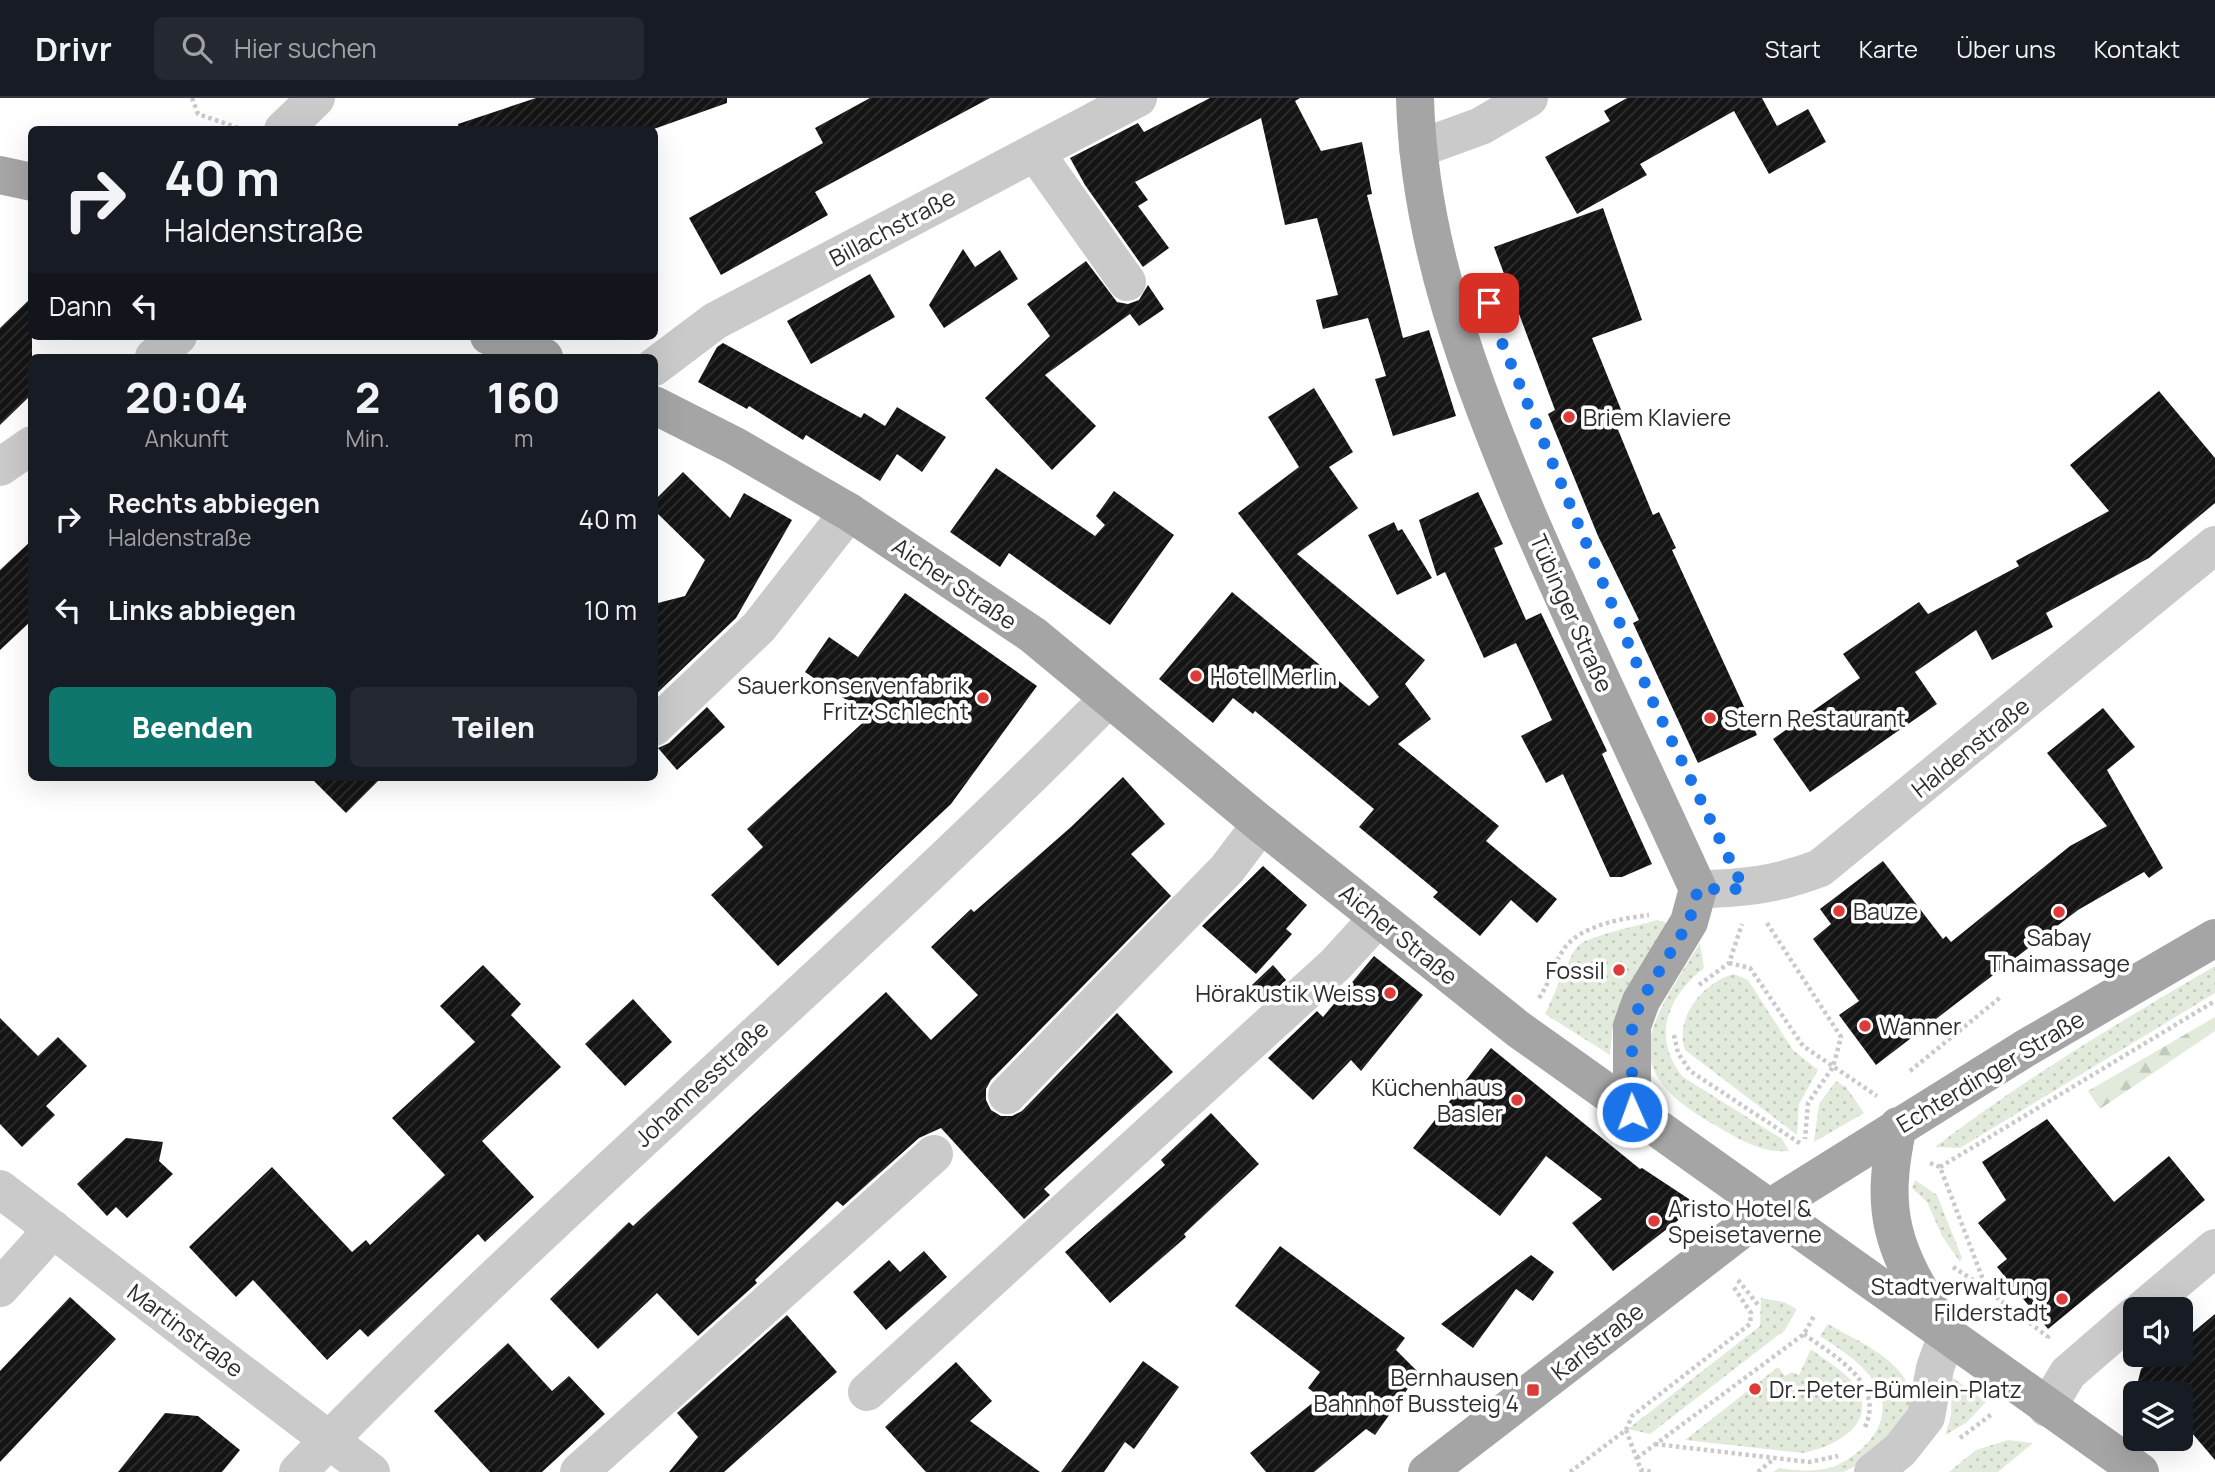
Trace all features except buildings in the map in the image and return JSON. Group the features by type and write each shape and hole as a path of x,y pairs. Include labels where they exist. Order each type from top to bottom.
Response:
{"main road":[{"name":"Tübinger Straße","path":"1415,98 1418,149 1432,238 1452,319 1470,373 1545,557 1694,906"},
{"path":"0,176 28,181"},
{"path":"499,340 536,354"},
{"name":"Aicher Straße","path":"658,407 735,446 849,512 1032,635 1261,824 1518,1029 2140,1472"},
{"path":"1632,1112 1632,1026 1641,1001 1694,906"},
{"name":"Echterdinger Straße","path":"1768,1209 1888,1111 2215,938"},
{"path":"1888,1111 1888,1199 1896,1244 1912,1279 1947,1335"},
{"name":"Karlstraße","path":"1427,1472 1720,1263 1768,1209"}],"street":[{"path":"287,126 316,98"},
{"name":"Billachstraße","path":"658,364 715,321 1138,98"},
{"path":"1418,149 1481,126 1529,98"},
{"path":"1035,152 1127,282"},
{"path":"157,354 173,340"},
{"path":"0,467 28,448"},
{"path":"658,723 759,627 849,512"},
{"name":"Haldenstraße","path":"1694,906 1744,889 1788,880 1820,868 2215,545"},
{"name":"Johannesstraße","path":"298,1472 418,1349 925,876 1109,698"},
{"path":"1007,1095 1227,869 1261,824"},
{"path":"867,1392 1335,965 1378,918"},
{"path":"579,1472 934,1154"},
{"name":"Martinstraße","path":"0,1189 371,1472"},
{"path":"0,1288 53,1229"},
{"path":"2157,1297 2215,1248"},
{"path":"2047,1408 2068,1373 2123,1326"},
{"path":"1859,1461 1900,1450 1926,1417 1936,1368 1947,1335"}],"path":[{"path":"192,98 198,114 232,126"},
{"path":"1518,1029 1549,984 1564,949 1578,936 1629,918 1694,906"},
{"path":"1673,1031 1678,1053 1690,1071 1804,1147 1808,1103 1833,1066 1841,1037 1763,918"},
{"path":"1693,990 1729,963 1743,920"},
{"path":"1729,963 1750,968 1803,1046 1833,1066 1888,1111"},
{"path":"1909,1072 2002,996"},
{"path":"1940,1167 2215,1001"},
{"path":"1888,1089 1888,1111"},
{"path":"1720,1263 1759,1306"},
{"path":"1570,1472 1626,1430 1632,1416 1750,1324 1751,1313 1720,1263"},
{"path":"1744,1287 1749,1283"},
{"path":"1637,1458 1804,1334 1814,1316"},
{"path":"1804,1334 1850,1368 1862,1382 1871,1399 1871,1413 1861,1436"},
{"path":"1626,1430 1641,1470 1653,1472"},
{"path":"1655,1444 1808,1462 1837,1456 1859,1461"},
{"path":"1758,1472 1775,1458"}],"green space":[{"path":"1657,920 1674,925 1613,1025 1610,1055 1545,1014 1579,945 1604,934"},
{"path":"1700,943 1704,968 1681,992 1668,1019 1666,1033 1673,1062 1683,1077 1782,1139 1789,1151 1760,1148 1741,1140 1682,1104 1662,1083 1652,1063 1650,1042 1656,1020"},
{"path":"2215,966 2215,993 1960,1148 1935,1147 2037,1075"},
{"path":"1734,974 1748,980 1793,1050 1818,1070 1799,1104 1797,1135 1685,1050 1684,1026 1694,1003 1712,985"},
{"path":"2215,1017 2215,1031 2100,1109 2088,1091"},
{"path":"1836,1081 1846,1087 1864,1113 1814,1142 1819,1104"},
{"path":"1915,1180 1937,1195 1962,1258 1960,1262 1942,1236 1927,1202 1912,1188"},
{"path":"1761,1298 1784,1302 1797,1309 1785,1330 1650,1434 1628,1429 1760,1326"},
{"path":"1828,1324 1875,1351 1896,1368 1910,1390 1911,1400 1899,1425 1864,1460 1853,1467 1843,1472 1773,1472 1779,1468 1820,1470 1833,1467 1853,1456 1877,1430 1883,1408 1877,1387 1864,1369 1820,1336"},
{"path":"1811,1349 1850,1379 1861,1398 1862,1410 1858,1421 1841,1439 1803,1453 1685,1440 1778,1367 1785,1376 1792,1372 1799,1375"},
{"path":"1952,1377 1986,1402 1966,1423 1945,1435 1951,1416"},
{"path":"2008,1440 2033,1443 1998,1472 1949,1472 1976,1450"}],"place":[{"name":"Briem Klaviere","path":"1569,417"},
{"name":"Hotel Merlin","path":"1196,676"},
{"name":"Sauerkonservenfabrik Fritz Schlecht","path":"983,698"},
{"name":"Stern Restaurant","path":"1710,718"},
{"name":"Bauze","path":"1839,911"},
{"name":"Sabay Thaimassage","path":"2059,912"},
{"name":"Fossil","path":"1619,970"},
{"name":"Hörakustik Weiss","path":"1390,993"},
{"name":"Wanner","path":"1865,1026"},
{"name":"Küchenhaus Basler","path":"1517,1100"},
{"name":"Aristo Hotel & Speisetaverne","path":"1654,1221"},
{"name":"Stadtverwaltung Filderstadt","path":"2062,1299"},
{"name":"Dr.-Peter-Bümlein-Platz","path":"1755,1389"},
{"name":"Bernhausen Bahnhof Bussteig 4","path":"1533,1390"}],"route":[{"path":"1489,303 1495,326 1652,700 1744,889 1698,889 1689,922 1641,1001 1632,1026 1632,1112"}]}
